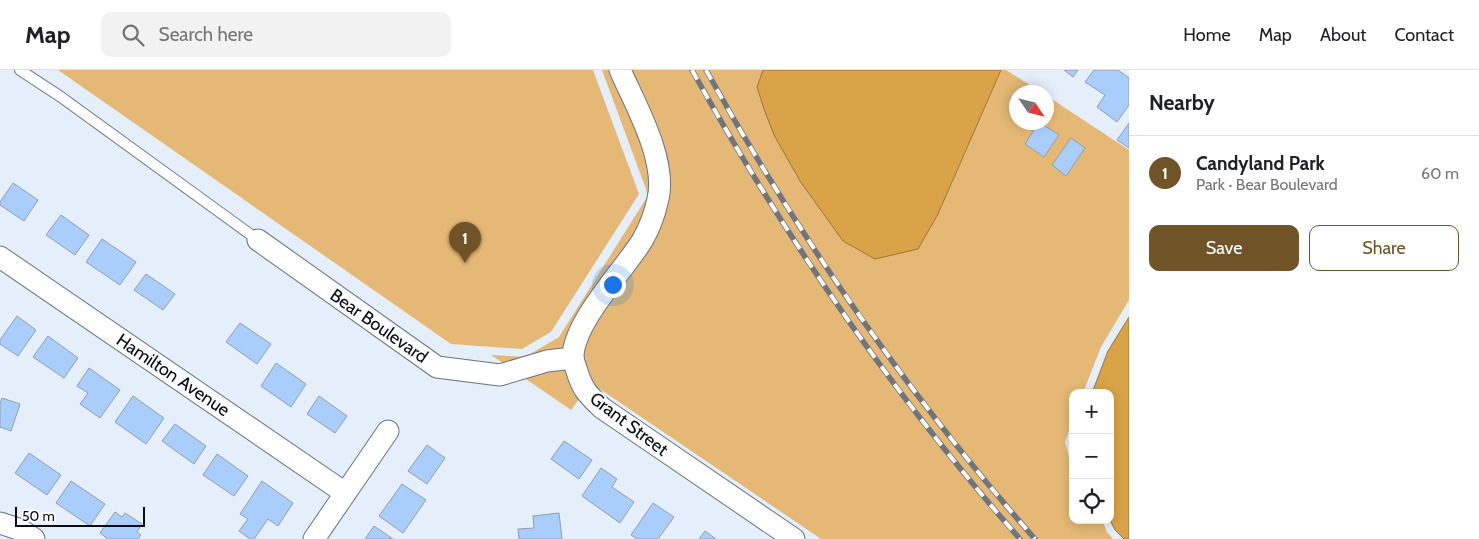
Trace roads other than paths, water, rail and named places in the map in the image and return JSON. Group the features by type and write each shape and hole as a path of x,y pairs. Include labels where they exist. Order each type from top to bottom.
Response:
{"street":[{"path":"572,358 575,342 589,314 649,229 659,198 660,172 653,146 620,70"},
{"name":"Bear Boulevard","path":"258,240 437,368 500,375 547,361 572,358"},
{"name":"Hamilton Avenue","path":"0,257 345,493"},
{"name":"Grant Street","path":"572,358 585,392 602,408 794,539"},
{"path":"314,539 388,431"},
{"path":"0,523 21,530 34,539"}],"lane":[{"path":"20,70 61,97 258,240"}],"railway":[{"path":"692,70 764,193 843,313 929,429 1020,539"},
{"path":"706,70 741,132 858,314 944,429 1035,539"}],"place":[{"name":"Candyland Park","path":"465,263"}]}
